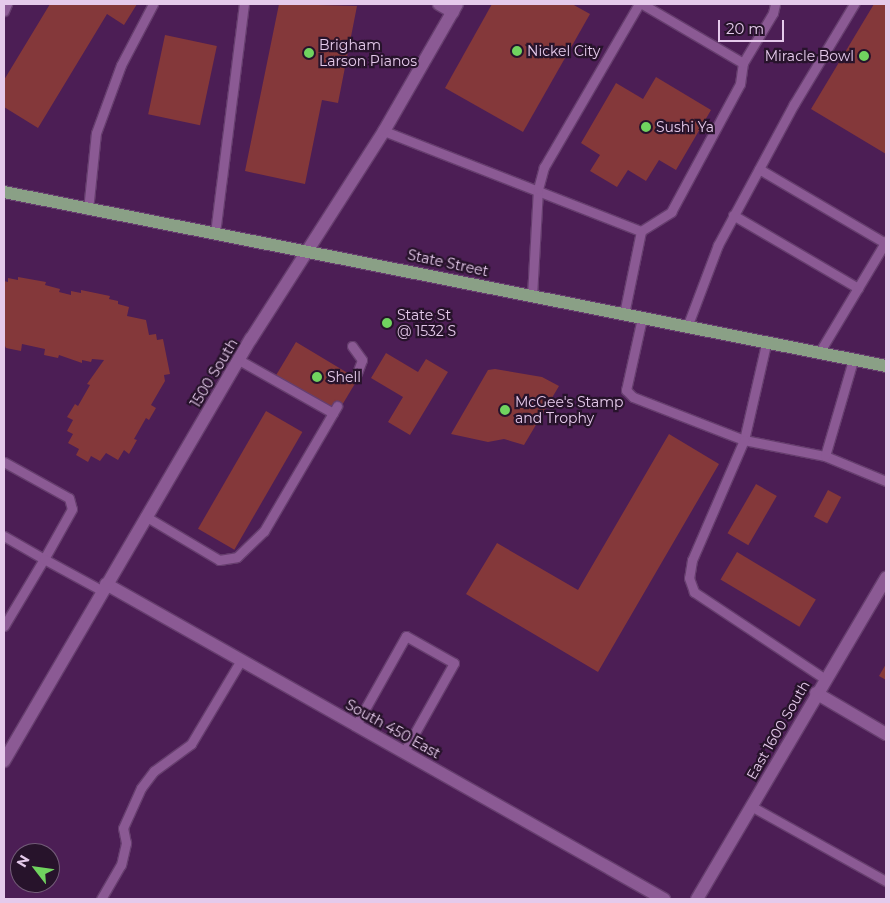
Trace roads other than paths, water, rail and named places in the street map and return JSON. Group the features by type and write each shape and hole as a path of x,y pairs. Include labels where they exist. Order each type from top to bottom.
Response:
{"main road":[{"name":"State Street","path":"4,192 88,210 308,250 766,344 886,366"}],"street":[{"path":"439,4 455,8"},
{"name":"1500 South","path":"4,761 145,516 239,360 384,131 455,8"},
{"name":"East 1600 South","path":"697,899 816,693 886,578"},
{"name":"South 450 East","path":"104,588 241,660 664,899"},
{"path":"816,693 886,734"}],"lane":[{"path":"4,11 7,4"},
{"path":"88,210 96,133 121,65 153,4"},
{"path":"215,232 244,4"},
{"path":"532,296 538,189 544,167 640,4 743,63"},
{"path":"624,314 641,231 671,212 740,84 743,63 772,13 774,4"},
{"path":"687,327 718,245 759,169 854,4"},
{"path":"384,131 538,189 641,231"},
{"path":"759,169 886,242 819,353"},
{"path":"734,216 858,288"},
{"path":"642,318 626,390 633,398 744,440 825,456 886,481"},
{"path":"766,344 744,440 692,560 689,578 694,592 825,679"},
{"path":"352,346 362,360 357,373"},
{"path":"145,516 219,560 237,556 264,531 335,410 239,360"},
{"path":"825,456 853,360"},
{"path":"4,462 69,498 72,509 4,626"},
{"path":"4,536 44,559 104,588"},
{"path":"356,725 406,636 454,663 404,752"},
{"path":"101,899 121,865 126,843 123,828 141,788 154,771 191,744 241,660"},
{"path":"751,806 886,881"}],"place":[{"name":"Nickel City","path":"517,51"},
{"name":"Brigham Larson Pianos","path":"309,53"},
{"name":"Miracle Bowl","path":"864,56"},
{"name":"Sushi Ya","path":"646,127"},
{"name":"State St @ 1532 S","path":"387,323"},
{"name":"Shell","path":"317,377"},
{"name":"McGee's Stamp and Trophy","path":"505,410"}]}
